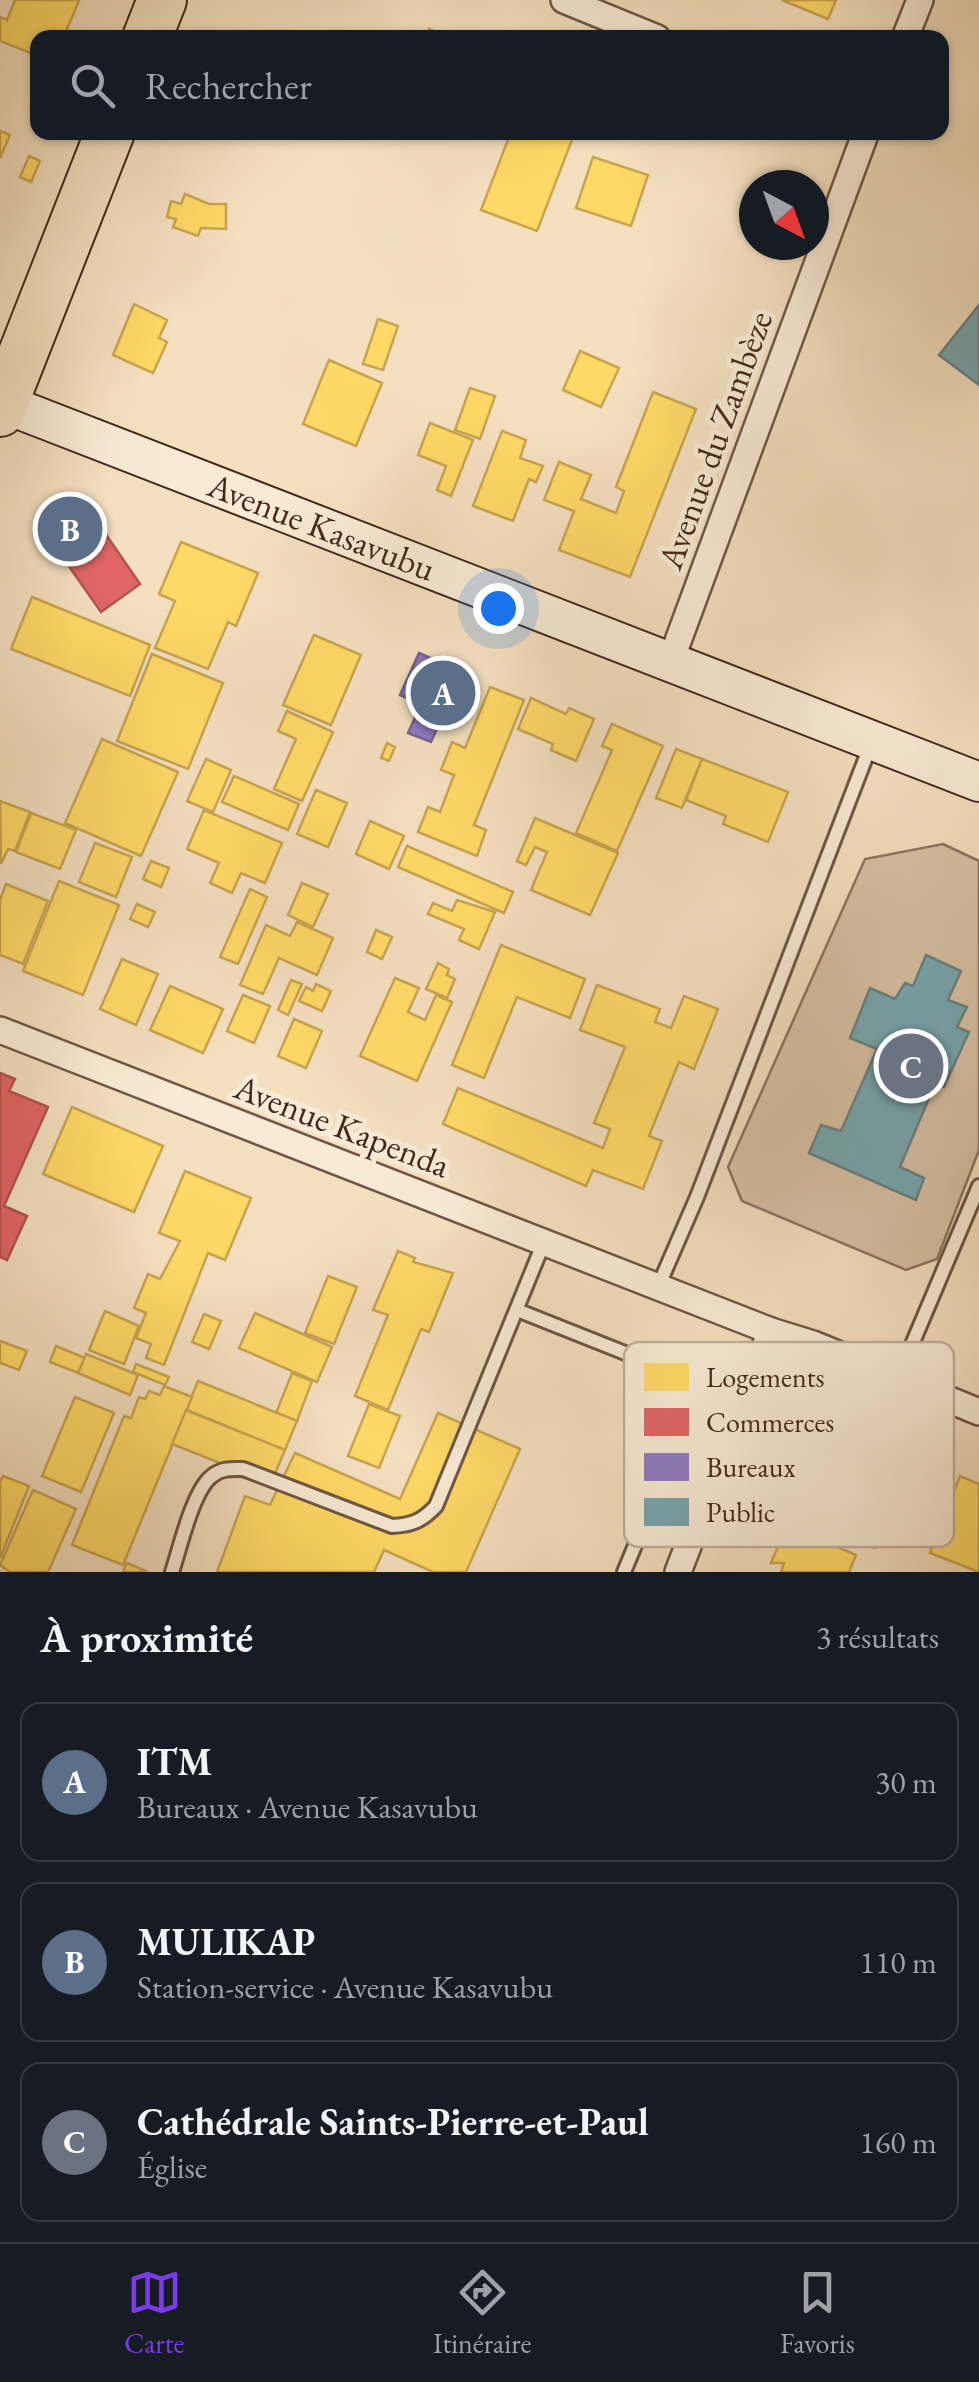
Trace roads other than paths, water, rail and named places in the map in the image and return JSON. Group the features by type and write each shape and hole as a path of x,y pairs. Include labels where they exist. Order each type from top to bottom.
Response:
{"highway":[{"path":"151,30 162,0"},
{"path":"1,406 107,140"}],"main road":[{"name":"Avenue Kasavubu","path":"1,406 671,660 979,782"}],"street":[{"path":"564,0 637,30"},
{"path":"907,30 920,0"},
{"name":"Avenue du Zambèze","path":"671,660 863,140"},
{"name":"Avenue Kapenda","path":"0,1030 807,1342"},
{"path":"767,1342 771,1331"},
{"name":"Avenue Kapenda","path":"954,1402 979,1412"},
{"path":"678,1572 688,1547"}],"lane":[{"path":"658,1287 709,1167 872,742"},
{"path":"913,1342 979,1186"},
{"path":"172,1572 201,1489 212,1476 227,1468 243,1469 392,1526 409,1526 424,1519 436,1506 544,1242"},
{"path":"516,1310 624,1353"},
{"path":"624,1572 634,1547"}],"place":[{"name":"MULIKAP","path":"70,529"},
{"name":"ITM","path":"443,693"},
{"name":"Cathédrale Saints-Pierre-et-Paul","path":"911,1066"}]}
